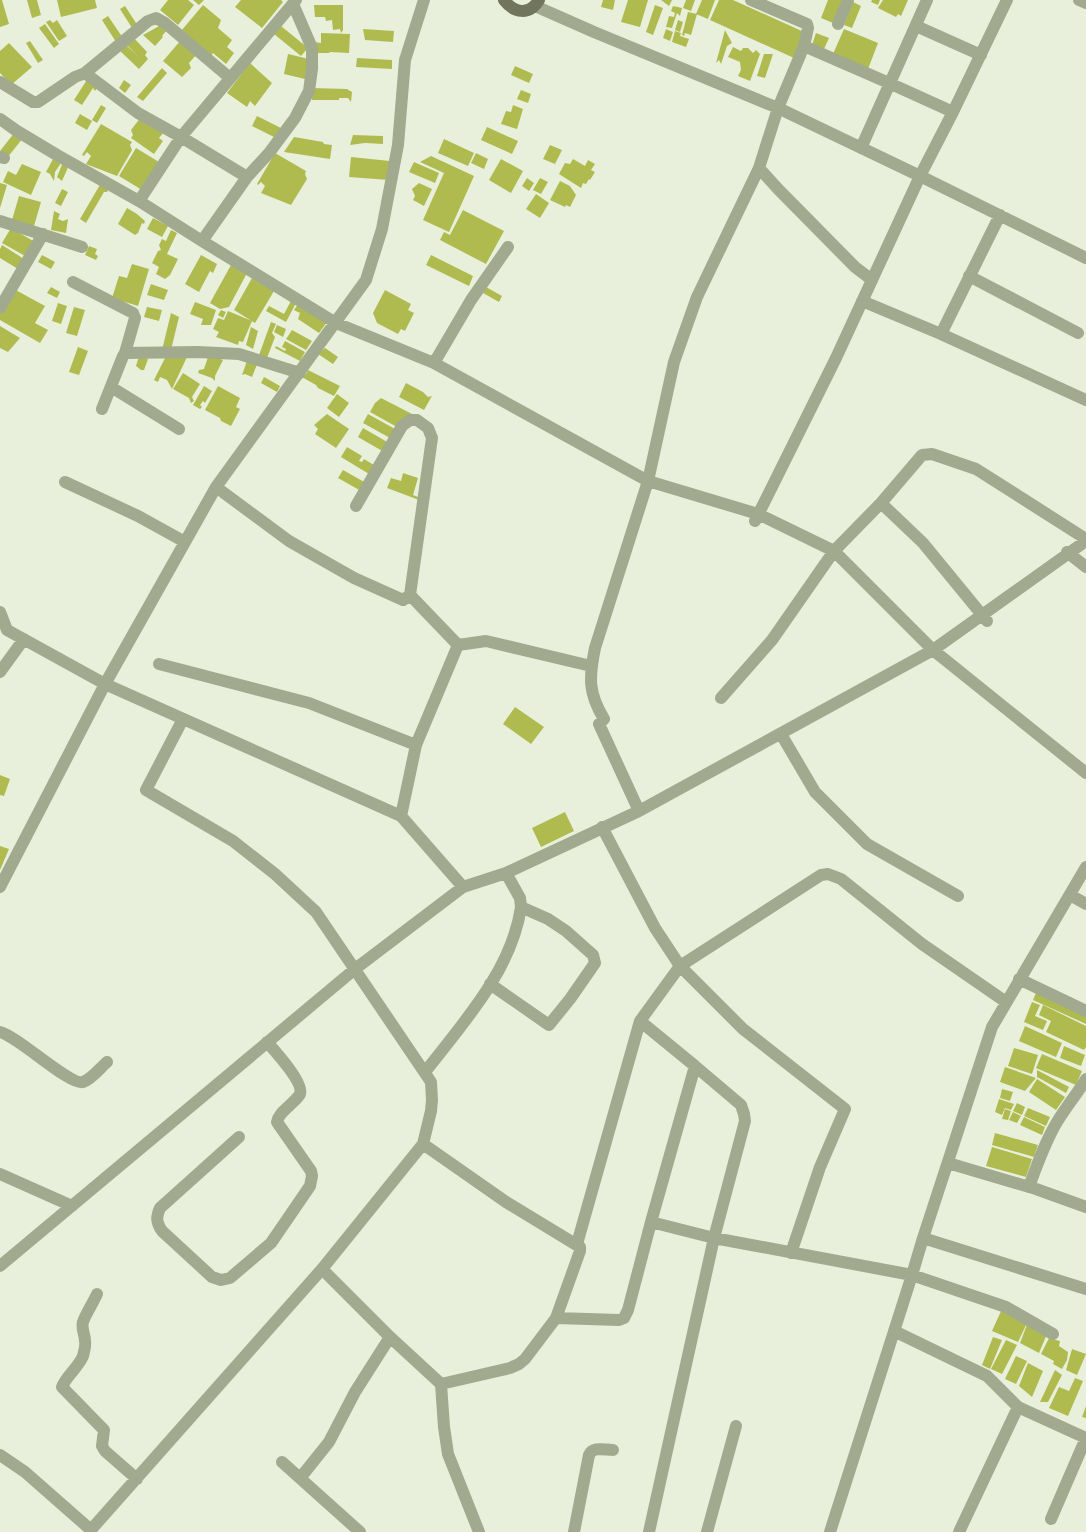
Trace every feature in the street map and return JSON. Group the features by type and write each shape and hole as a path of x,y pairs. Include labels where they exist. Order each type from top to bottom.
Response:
{"main road":[{"path":"504,0 509,7 517,11 526,11 537,3"}],"street":[{"path":"0,887 105,684 216,487 366,280 382,229 398,145 405,60 424,0"},
{"path":"639,811 598,724 604,719 598,708 590,681 591,666 595,648 648,481 674,362 697,297 759,168 778,108 804,46 808,28 807,24 752,0"},
{"path":"838,24 848,0"},
{"path":"861,148 927,0"},
{"path":"1079,0 1086,3"},
{"path":"757,518 862,301 920,176 981,55 1005,1"},
{"path":"139,201 181,137 294,2 312,48 312,69 309,91 295,118 269,153 246,177 202,241"},
{"path":"537,3 594,32 778,108 1000,214 1086,258"},
{"path":"0,82 32,102 38,102 75,77 85,73 148,21 156,18 165,23 230,78"},
{"path":"916,26 981,55"},
{"path":"804,46 953,112"},
{"path":"85,73 138,113 181,137 246,177"},
{"path":"0,119 57,155 139,201 336,323 434,363 648,481 757,518 834,551 933,650 1086,773"},
{"path":"759,168 855,267 872,280"},
{"path":"941,334 1000,214"},
{"path":"0,222 82,247"},
{"path":"0,308 43,234"},
{"path":"434,363 471,300 508,247"},
{"path":"969,276 1078,333"},
{"path":"72,282 133,313 134,318 126,353 123,356 102,409"},
{"path":"862,301 941,334 1086,400"},
{"path":"126,353 198,352 239,354 300,373"},
{"path":"111,387 179,429"},
{"path":"216,487 289,541 354,578 403,600 410,594 432,438 428,428 417,420 410,420 402,426 356,506"},
{"path":"0,1266 354,969 463,887 506,873 639,811 933,650 985,617 1068,552 1086,540 976,469 932,454 922,455 881,504 834,551 772,640 721,698"},
{"path":"65,482 138,516 185,542"},
{"path":"881,504 923,543 985,617"},
{"path":"1068,552 1086,567"},
{"path":"410,594 458,645"},
{"path":"0,612 4,629 105,684 401,816 463,887"},
{"path":"0,672 24,639"},
{"path":"458,645 486,641 591,666"},
{"path":"401,816 416,746 458,645"},
{"path":"159,664 309,703 416,746"},
{"path":"0,1455 25,1472 90,1531 138,1479 322,1269 423,1144 431,1111 431,1082 316,912 275,874 233,841 146,790 183,719"},
{"path":"781,734 815,792 867,844 958,896"},
{"path":"602,827 655,928 680,966 743,1029 845,1109 820,1167 791,1253"},
{"path":"830,1532 923,1238 992,1027 1086,867"},
{"path":"425,1072 478,1004 506,958 521,907 520,898 506,873"},
{"path":"577,1244 640,1021 680,966 821,875 828,874 841,879 922,944 1006,1002"},
{"path":"1070,895 1086,904"},
{"path":"490,984 549,1025 584,980 595,963 593,955 566,931 548,919 521,907"},
{"path":"1019,980 1086,1011"},
{"path":"640,1021 740,1105 745,1121 714,1238 649,1532"},
{"path":"0,1032 12,1037 66,1076 80,1082 84,1082 91,1077 107,1062"},
{"path":"239,1137 160,1208 156,1216 162,1231 208,1274 217,1280 230,1278 271,1243 312,1181 311,1170 277,1122 278,1116 298,1098 301,1088 288,1068 267,1042"},
{"path":"556,1318 619,1320 624,1318 628,1310 695,1066"},
{"path":"1029,1187 1046,1142 1056,1123 1077,1095 1086,1079"},
{"path":"423,1144 506,1202 580,1247 580,1251 556,1318 525,1359 519,1364 510,1368 441,1384"},
{"path":"948,1163 1029,1187 1086,1207"},
{"path":"0,1174 72,1206"},
{"path":"651,1222 714,1238 912,1275 1006,1307 1053,1334"},
{"path":"923,1238 1086,1289"},
{"path":"322,1269 390,1337 441,1384 444,1427 448,1454 479,1532"},
{"path":"97,1294 93,1305 83,1321 82,1329 86,1341 83,1356 74,1370 64,1381 62,1387 104,1430 102,1446 105,1451 138,1479"},
{"path":"894,1331 987,1376 1018,1407 1086,1438 1051,1518"},
{"path":"301,1477 328,1442 355,1392 390,1337"},
{"path":"959,1532 1018,1407"},
{"path":"707,1532 736,1426"},
{"path":"574,1532 591,1452 595,1449 613,1450"},
{"path":"282,1462 301,1477 360,1532"}],"building":[{"path":"0,0 2,0 9,24 0,27"},
{"path":"27,0 37,0 41,15 32,18"},
{"path":"57,0 95,0 97,8 61,17"},
{"path":"168,0 188,0 194,5 178,25 160,10"},
{"path":"193,0 204,0 199,5"},
{"path":"241,0 281,0 283,2 262,28 235,7"},
{"path":"603,0 615,0 613,10 601,7"},
{"path":"628,0 648,0 640,27 621,22"},
{"path":"661,0 672,0 669,6"},
{"path":"686,0 695,0 691,11 683,8"},
{"path":"702,0 715,0 708,19 696,14"},
{"path":"719,0 733,0 804,32 794,58 710,20"},
{"path":"828,0 842,0 833,23 821,18"},
{"path":"872,0 880,0 878,5 871,2"},
{"path":"883,0 908,0 901,16 898,14 896,17 878,8"},
{"path":"853,2 861,6 852,28 844,25"},
{"path":"203,5 221,20 218,28 232,40 227,47 234,53 226,64 213,53 211,56 181,31"},
{"path":"314,5 343,5 343,30 341,33 340,29 333,30 332,20 326,21 325,17 315,17"},
{"path":"655,5 663,8 653,35 646,32"},
{"path":"125,6 138,26 134,31 120,9"},
{"path":"673,6 682,8 680,16 677,13 672,28 666,27 669,16 674,17 675,13 671,11"},
{"path":"688,12 697,14 691,35 685,33 684,36 682,35"},
{"path":"108,16 123,38 116,42 102,20"},
{"path":"50,20 53,23 57,20 67,36 59,41 46,22"},
{"path":"678,20 683,22 680,32 675,30"},
{"path":"45,24 59,44 54,48 39,28"},
{"path":"161,25 167,30 155,46 143,35"},
{"path":"281,26 308,48 301,56 274,34"},
{"path":"363,29 394,31 393,42 365,40"},
{"path":"666,29 673,32 670,41 663,38"},
{"path":"844,29 878,43 868,69 833,54"},
{"path":"725,30 732,43 727,46 721,64 719,60 716,63"},
{"path":"675,31 681,33 680,36 689,39 686,47 672,42"},
{"path":"321,33 350,34 349,53 314,53 314,42 321,43"},
{"path":"816,33 829,38 824,49 812,45"},
{"path":"133,37 147,52 145,55 148,59 139,69 119,50 125,44 139,57 126,44"},
{"path":"181,40 197,54 189,63 191,68 182,77 163,61"},
{"path":"30,41 43,60 38,63 26,43"},
{"path":"9,43 32,67 11,85 0,73 0,51"},
{"path":"733,47 741,51 743,48 748,48 753,53 756,50 760,54 750,81 738,76 741,70 740,62 728,57"},
{"path":"288,54 309,59 305,79 284,74"},
{"path":"764,54 773,54 765,78 757,76"},
{"path":"357,58 392,60 392,69 356,67"},
{"path":"250,63 272,83 255,106 250,101 247,107 227,93"},
{"path":"515,66 533,74 529,83 511,75"},
{"path":"162,68 167,73 143,101 137,97"},
{"path":"88,78 99,85 95,91 93,88 82,105 74,100"},
{"path":"124,80 131,85 125,93 119,88"},
{"path":"312,88 347,89 352,92 351,102 348,98 339,98 339,100 312,100"},
{"path":"521,90 531,94 528,103 517,99"},
{"path":"101,105 106,108 97,123 92,120"},
{"path":"513,105 523,109 517,129 501,124 506,111 511,112"},
{"path":"80,114 92,121 87,130 75,123"},
{"path":"257,116 281,128 276,138 252,126"},
{"path":"141,117 164,132 159,138 163,141 154,154 131,138 133,135 131,130"},
{"path":"101,124 132,142 130,145 132,150 117,176 86,164 91,156 87,152 84,156 82,155"},
{"path":"487,127 518,141 512,154 481,140"},
{"path":"15,132 23,138 7,158 0,151"},
{"path":"353,135 383,136 383,144 365,143 350,145"},
{"path":"294,137 332,145 330,159 284,152"},
{"path":"444,139 474,153 468,166 438,153"},
{"path":"550,145 562,150 555,164 543,159"},
{"path":"136,148 159,162 142,190 119,176"},
{"path":"275,153 306,171 305,174 307,179 291,205 261,193 265,186 261,182 258,185 257,184"},
{"path":"476,153 488,159 484,169 471,163"},
{"path":"431,156 474,176 449,232 423,220 444,173 420,162"},
{"path":"351,157 390,161 389,180 349,177"},
{"path":"53,159 61,163 55,172 54,181 50,174 46,172"},
{"path":"501,159 523,171 511,193 489,180"},
{"path":"573,159 585,166 588,160 595,164 591,170 595,172 586,184 583,183 581,188 559,174 565,163 570,164"},
{"path":"63,162 69,165 62,181 57,177"},
{"path":"414,162 439,173 435,183 409,172"},
{"path":"22,164 41,172 31,195 3,182 8,171 16,175"},
{"path":"527,178 534,183 529,191 522,186"},
{"path":"540,178 548,182 541,194 533,190"},
{"path":"560,181 570,186 576,195 570,207 566,205 565,207 550,200"},
{"path":"0,183 7,185 0,208"},
{"path":"101,183 109,188 107,192 104,192 86,223 80,219"},
{"path":"419,183 432,189 424,206 413,200 415,196 412,189"},
{"path":"62,189 68,192 61,206 55,203"},
{"path":"536,194 549,203 540,218 526,209"},
{"path":"19,196 41,202 34,226 12,220"},
{"path":"127,208 145,221 144,224 142,223 138,233 135,235 118,224"},
{"path":"463,210 504,231 486,264 440,240 444,232 450,235"},
{"path":"54,211 60,214 58,219 63,221 68,219 66,233 51,230"},
{"path":"153,218 168,226 162,237 147,229"},
{"path":"11,228 35,242 27,257 2,243"},
{"path":"171,230 177,233 167,254 178,259 170,275 165,279 156,274 159,267 152,263 158,251 161,250 159,245 162,239 166,241"},
{"path":"2,245 24,259 18,269 0,258 0,249"},
{"path":"89,246 97,249 95,254 98,256 96,260 85,255"},
{"path":"42,255 55,262 51,269 38,262"},
{"path":"201,255 217,264 213,273 210,271 199,292 185,284"},
{"path":"431,255 473,276 469,286 426,265"},
{"path":"132,264 149,269 138,306 112,298 119,276 127,278"},
{"path":"231,265 247,273 229,307 220,309 210,303"},
{"path":"252,278 274,291 255,323 234,310"},
{"path":"151,284 168,290 164,300 147,295"},
{"path":"51,287 60,292 57,298 47,293"},
{"path":"486,287 502,296 499,302 483,293"},
{"path":"12,288 45,306 35,323 48,330 40,343 0,320 0,310"},
{"path":"385,290 411,304 408,310 414,313 405,331 401,329 398,334 377,323 373,313"},
{"path":"291,301 296,303 286,322 266,311 269,306 284,314"},
{"path":"195,302 216,310 211,325 201,325 203,319 190,314"},
{"path":"58,303 67,306 61,324 52,321"},
{"path":"299,303 327,322 319,333 298,319 300,313 294,310"},
{"path":"74,307 85,310 77,336 66,333"},
{"path":"147,307 162,310 159,321 144,317"},
{"path":"221,310 226,312 223,318 218,315"},
{"path":"228,311 252,321 243,342 239,341 238,345 216,337 219,332 213,329 218,318 224,320"},
{"path":"171,313 179,317 171,350 162,350"},
{"path":"271,322 276,324 272,333 275,337 267,358 259,355"},
{"path":"277,325 286,329 283,337 274,332"},
{"path":"0,326 20,338 8,352 0,348"},
{"path":"251,327 258,331 253,349 246,345"},
{"path":"292,330 312,341 306,350 286,339"},
{"path":"285,341 305,352 300,361 275,348 276,346 285,351 286,349 282,347"},
{"path":"78,347 88,351 79,375 69,372"},
{"path":"325,348 338,357 333,364 318,354"},
{"path":"167,354 187,357 172,389 167,380 160,377 158,382 154,380"},
{"path":"209,354 223,360 215,376 215,381 212,378 198,373 199,370 204,369"},
{"path":"139,356 148,359 144,370 141,370 136,366"},
{"path":"248,358 258,362 252,377 245,374 242,375"},
{"path":"308,370 340,386 334,396 318,388 316,385 300,376 305,376"},
{"path":"183,373 200,384 192,397 194,401 191,403 189,398 173,389"},
{"path":"264,377 280,386 277,392 261,383"},
{"path":"406,383 423,392 428,397 432,396 424,410 399,397"},
{"path":"204,386 212,391 205,403 203,401 200,405 202,407 200,409 193,405"},
{"path":"218,386 240,398 236,407 240,409 231,426 205,410"},
{"path":"337,394 349,403 339,417 327,408"},
{"path":"381,398 416,416 397,427 370,412 375,403"},
{"path":"327,414 349,429 336,448 315,434 318,429 314,425"},
{"path":"368,414 395,429 390,438 363,423"},
{"path":"363,428 389,443 384,452 358,437"},
{"path":"347,447 362,456 359,461 362,462 364,459 374,465 369,474 341,457"},
{"path":"343,470 366,483 361,491 338,478"},
{"path":"403,473 418,478 413,495 418,497 419,500 387,488 391,478 401,481"},
{"path":"515,707 544,727 531,744 503,724"},
{"path":"0,775 10,779 4,796 0,795"},
{"path":"565,812 574,831 541,847 532,828"},
{"path":"0,846 9,849 0,870"},
{"path":"1036,993 1086,1016 1086,1024 1033,1000"},
{"path":"1032,1002 1040,1005 1035,1016 1047,1021 1043,1030 1024,1022"},
{"path":"1043,1005 1086,1026 1086,1047 1084,1050 1046,1032 1051,1021 1039,1015"},
{"path":"1025,1026 1062,1043 1056,1057 1019,1041"},
{"path":"1064,1046 1085,1055 1081,1066 1060,1058"},
{"path":"1014,1048 1038,1055 1032,1074 1008,1066"},
{"path":"1042,1054 1082,1071 1076,1085 1036,1068"},
{"path":"1005,1067 1036,1078 1025,1091 1000,1082"},
{"path":"1037,1070 1069,1087 1066,1093 1037,1077"},
{"path":"1037,1079 1065,1097 1056,1110 1029,1092"},
{"path":"1002,1089 1013,1092 1010,1101 1000,1098"},
{"path":"999,1099 1014,1104 1011,1110 1005,1108 1002,1115 995,1112"},
{"path":"1017,1103 1025,1107 1022,1115 1013,1111"},
{"path":"1028,1108 1050,1117 1046,1126 1024,1116"},
{"path":"1005,1109 1011,1111 1008,1120 1002,1119"},
{"path":"1013,1112 1021,1116 1017,1123 1009,1120"},
{"path":"1024,1117 1045,1127 1042,1135 1020,1125"},
{"path":"995,1133 1038,1145 1034,1157 992,1145"},
{"path":"992,1147 1032,1159 1026,1177 986,1166"},
{"path":"1002,1309 1028,1321 1018,1342 992,1331"},
{"path":"1028,1322 1047,1334 1039,1353 1020,1343"},
{"path":"993,1337 1002,1340 990,1369 982,1365"},
{"path":"1049,1338 1060,1341 1059,1346 1068,1352 1067,1360 1062,1369 1053,1364 1054,1361 1041,1354"},
{"path":"1006,1340 1017,1345 1002,1374 991,1369"},
{"path":"1072,1349 1086,1354 1077,1375 1066,1370"},
{"path":"1016,1356 1027,1361 1016,1384 1005,1379"},
{"path":"1028,1363 1043,1371 1032,1397 1019,1386"},
{"path":"1055,1370 1062,1375 1048,1402 1040,1402"},
{"path":"1075,1378 1083,1381 1068,1416 1049,1408 1059,1387 1069,1391"},
{"path":"1086,1406 1086,1418 1082,1417"}]}
